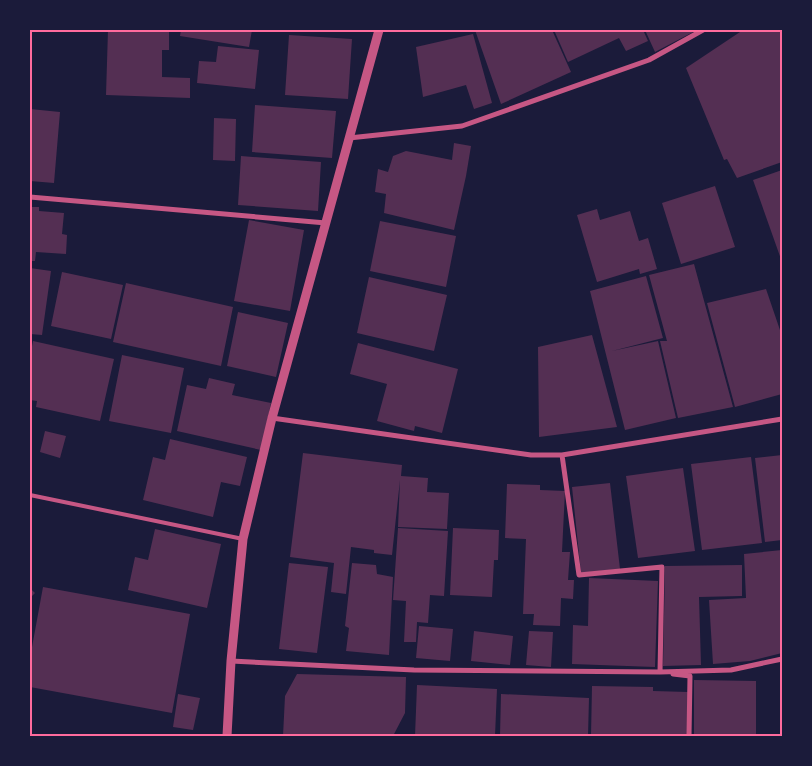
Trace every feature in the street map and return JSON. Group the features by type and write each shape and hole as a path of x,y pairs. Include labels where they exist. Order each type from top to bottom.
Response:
{"street":[{"path":"227,736 231,661 243,539 272,418 378,30"},
{"path":"349,138 462,126 649,60 703,30"},
{"path":"30,197 326,223"},
{"path":"272,418 531,456 562,455 782,419"},
{"path":"562,455 579,575 662,567 660,672"},
{"path":"231,661 414,670 660,672 731,670 782,659"},
{"path":"660,672 690,676 689,736"}],"lane":[{"path":"30,495 243,539"}],"building":[{"path":"108,30 169,32 169,50 162,50 162,77 190,78 190,98 106,95"},
{"path":"181,30 252,30 249,47 180,36"},
{"path":"475,30 552,30 571,72 501,104"},
{"path":"554,30 643,30 648,41 626,51 619,38 568,62"},
{"path":"645,30 697,30 655,52"},
{"path":"743,30 782,30 782,162 737,178 727,159 724,160 686,68"},
{"path":"473,34 492,103 474,109 466,85 423,97 416,47"},
{"path":"289,35 352,39 348,99 285,95"},
{"path":"218,46 259,50 255,89 197,83 199,61 216,62"},
{"path":"255,105 336,111 332,158 252,152"},
{"path":"30,109 60,112 54,183 30,181"},
{"path":"214,118 236,119 235,161 213,160"},
{"path":"454,143 471,146 454,230 384,213 386,194 375,192 378,169 388,172 393,156 406,151 452,160"},
{"path":"241,156 321,162 318,211 238,205"},
{"path":"782,170 782,262 753,180"},
{"path":"715,186 735,247 681,264 662,203"},
{"path":"30,207 39,207 39,211 64,213 62,234 67,235 66,254 36,252 35,261 30,261"},
{"path":"597,209 600,220 630,211 639,241 648,238 657,269 640,274 639,269 597,282 577,215"},
{"path":"249,220 304,230 290,311 234,301"},
{"path":"380,221 456,236 446,287 370,271"},
{"path":"694,264 733,407 678,418 660,341 667,341 649,275"},
{"path":"30,268 51,271 42,335 30,334"},
{"path":"62,272 123,285 111,339 51,326"},
{"path":"646,276 663,338 612,351 658,341 676,418 625,430 590,291"},
{"path":"369,277 447,295 434,351 357,333"},
{"path":"126,283 233,307 221,366 113,342"},
{"path":"766,289 782,336 782,394 735,407 707,303"},
{"path":"238,312 288,323 276,377 227,366"},
{"path":"592,335 617,427 539,437 538,347"},
{"path":"33,341 114,359 100,421 36,407 37,401 30,400 30,357"},
{"path":"358,343 458,369 442,433 415,426 414,431 377,421 387,384 350,374"},
{"path":"122,355 184,368 171,433 109,421"},
{"path":"209,378 235,384 232,395 271,403 261,450 177,431 187,385 206,389"},
{"path":"45,431 66,436 60,458 40,452"},
{"path":"170,439 247,457 240,486 221,482 213,517 143,500 153,457 165,460"},
{"path":"303,453 402,465 401,476 428,478 427,492 449,493 447,529 398,527 400,480 392,555 351,547 346,594 331,592 334,563 290,557"},
{"path":"782,455 782,540 765,542 755,458"},
{"path":"751,457 762,543 702,550 691,464"},
{"path":"683,468 695,551 638,558 626,476"},
{"path":"610,483 620,569 581,573 572,487"},
{"path":"507,484 540,485 540,490 565,491 562,552 570,552 568,580 574,580 573,599 561,598 560,626 533,625 534,614 523,614 526,539 505,538"},
{"path":"398,528 448,531 444,596 430,595 428,623 417,622 416,642 404,642 406,601 393,600"},
{"path":"453,528 499,530 498,560 494,560 492,597 450,595"},
{"path":"155,529 221,544 207,608 128,590 135,557 148,560"},
{"path":"782,550 782,653 750,661 713,664 709,600 746,598 744,554"},
{"path":"289,563 328,567 317,653 279,649"},
{"path":"352,563 376,565 377,574 393,577 389,655 346,651 349,628 345,626"},
{"path":"742,565 742,596 699,597 701,665 663,666 665,566"},
{"path":"589,578 658,581 655,667 572,664 573,625 588,626"},
{"path":"43,587 190,614 172,713 30,687 30,658"},
{"path":"30,588 35,593 30,598"},
{"path":"419,626 453,629 450,661 416,658"},
{"path":"474,631 513,636 510,665 471,661"},
{"path":"529,631 553,632 551,667 526,665"},
{"path":"297,674 406,677 405,713 393,736 283,736 285,696"},
{"path":"694,680 756,681 756,736 694,736"},
{"path":"417,685 497,689 495,736 415,736"},
{"path":"592,686 653,687 653,691 688,692 687,736 591,736"},
{"path":"178,694 200,698 193,730 173,727"},
{"path":"501,694 589,698 588,736 500,736"}]}
